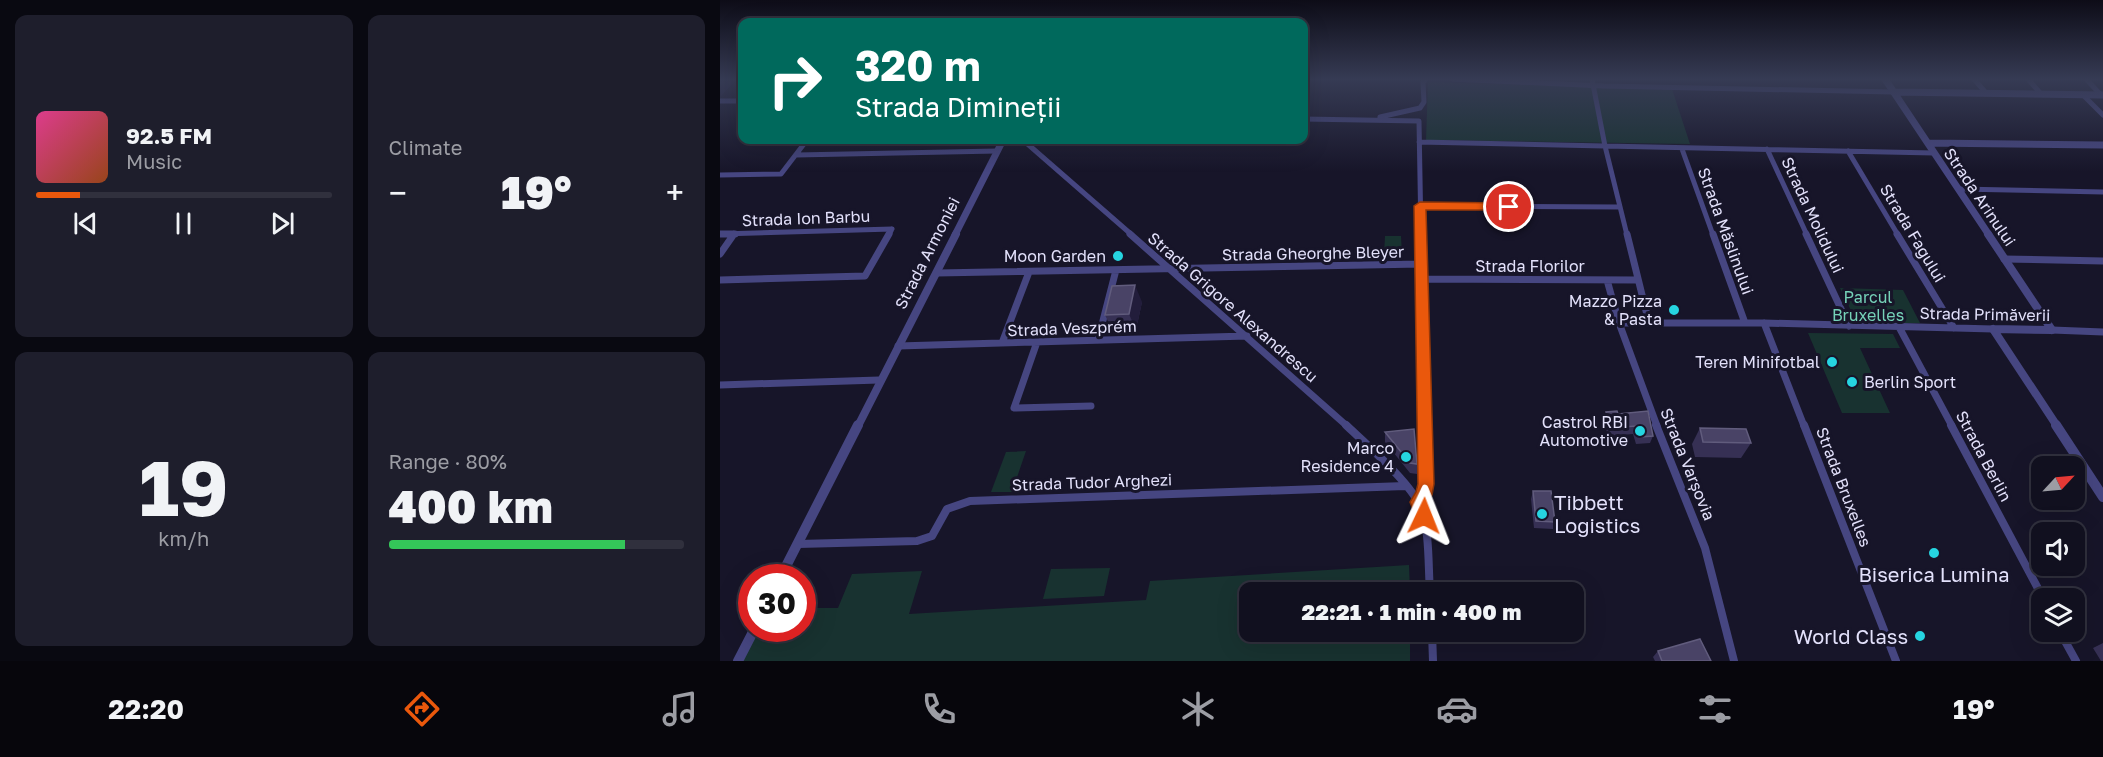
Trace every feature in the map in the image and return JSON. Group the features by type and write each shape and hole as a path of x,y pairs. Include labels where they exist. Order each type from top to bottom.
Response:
{"street":[{"path":"1372,120 1413,110"},
{"path":"1598,110 1649,323"},
{"name":"Strada Arinului","path":"1906,110 2052,330"},
{"path":"1308,119 1419,121 1426,484 1424,495 1418,502 1424,516 1429,582"},
{"path":"1419,142 1934,153"},
{"path":"1929,143 2103,145"},
{"path":"720,175 781,174 804,144"},
{"name":"Strada Armoniei","path":"787,564 1001,144"},
{"name":"Strada Grigore Alexandrescu","path":"1028,144 1377,453 1418,502"},
{"name":"Strada Măslinului","path":"1682,149 1745,324"},
{"name":"Strada Molidului","path":"1767,149 1850,326"},
{"path":"796,155 997,151"},
{"name":"Strada Fagului","path":"1848,152 1954,328"},
{"path":"1959,189 2103,192"},
{"path":"1420,206 1620,207"},
{"name":"Strada Ion Barbu","path":"720,234 892,230 865,276 720,280"},
{"path":"720,254 734,234"},
{"path":"2004,259 2103,261"},
{"name":"Strada Gheorghe Bleyer","path":"937,273 1421,264"},
{"path":"1098,340 1116,270"},
{"path":"1002,343 1029,272"},
{"name":"Strada Florilor","path":"1421,279 1638,280"},
{"name":"Strada Varșovia","path":"1607,280 1619,323 1705,548 1734,661"},
{"name":"Strada Primăverii","path":"1619,323 1764,323 2103,332"},
{"name":"Strada Bruxelles","path":"1764,323 1896,661"},
{"name":"Strada Berlin","path":"1899,327 2038,588"},
{"path":"1993,329 2103,497"},
{"name":"Strada Veszprém","path":"898,346 1247,336"},
{"path":"1037,342 1014,408 1091,406"},
{"path":"720,385 879,380"},
{"name":"Strada Tudor Arghezi","path":"798,544 917,541 932,536 947,509 970,501 1405,486"},
{"path":"738,661 747,642"},
{"path":"1432,642 1433,661"},
{"path":"2066,642 2076,661"}],"green space":[{"path":"1427,110 1679,110 1690,144 1426,140"},
{"path":"1385,236 1401,236 1402,256 1384,256"},
{"name":"Parcul Bruxelles","path":"1840,288 1903,290 1920,323 1857,323"},
{"name":"Berlin Sport","path":"1808,333 1893,334 1900,348 1860,348 1890,413 1842,413"},
{"path":"1026,451 1012,492 991,492 1006,452"},
{"path":"1409,565 1410,582 1239,582 1239,642 1410,642 1410,661 738,661 748,642 816,642 816,608 838,608 852,574 922,571 909,614 1146,600 1150,581"},
{"path":"1110,568 1104,596 1043,599 1051,569"}],"building":[{"path":"1135,285 1129,314 1105,315 1112,286"},
{"path":"1617,411 1618,414 1648,411 1653,436 1640,437 1636,426 1611,428 1606,412"},
{"path":"1700,428 1746,429 1751,443 1703,442"},
{"path":"1414,429 1417,464 1410,463 1385,432"},
{"name":"Tibbett Logistics","path":"1533,491 1551,491 1555,522 1536,521"},
{"path":"1700,639 1711,661 1662,661 1658,651"}],"place":[{"name":"Moon Garden","path":"1118,256"},
{"name":"Mazzo Pizza & Pasta","path":"1674,310"},
{"name":"Teren Minifotbal","path":"1832,362"},
{"name":"Berlin Sport","path":"1852,382"},
{"name":"Castrol RBI Automotive","path":"1640,431"},
{"name":"Marco Residence 4","path":"1406,457"},
{"name":"Tibbett Logistics","path":"1542,514"},
{"name":"Biserica Lumina","path":"1934,553"},
{"name":"World Class","path":"1920,636"}],"route":[{"path":"1424,516 1418,502 1424,495 1426,484 1420,206 1509,207"}]}
